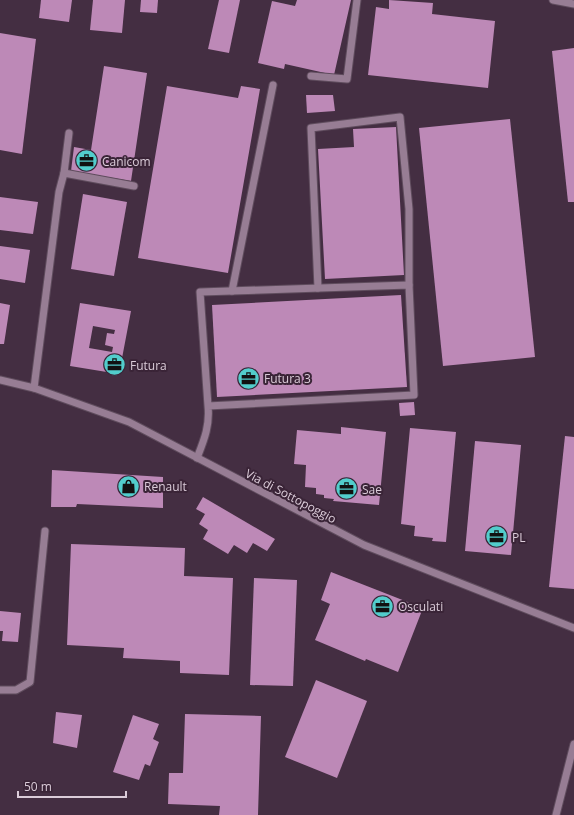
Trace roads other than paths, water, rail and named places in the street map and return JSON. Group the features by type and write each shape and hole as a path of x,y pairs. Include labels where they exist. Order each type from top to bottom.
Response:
{"street":[{"path":"311,76 347,79 357,0"},
{"path":"553,0 574,4"},
{"path":"232,291 273,85"},
{"path":"208,406 414,395 409,285 409,209 400,117 311,128 318,288"},
{"path":"34,388 69,133"},
{"path":"64,173 134,186"},
{"path":"197,458 208,430 208,406 200,292 409,285"},
{"name":"Via di Sottopoggio","path":"0,380 34,388 129,422 364,545 574,628"},
{"path":"0,690 16,690 30,682 45,531"},
{"path":"556,815 574,744"}],"place":[{"name":"Canicom","path":"87,161"},
{"name":"Futura","path":"114,365"},
{"name":"Futura 3","path":"249,378"},
{"name":"Renault","path":"129,486"},
{"name":"Sae","path":"347,489"},
{"name":"PL","path":"496,537"},
{"name":"Osculati","path":"382,606"}]}
